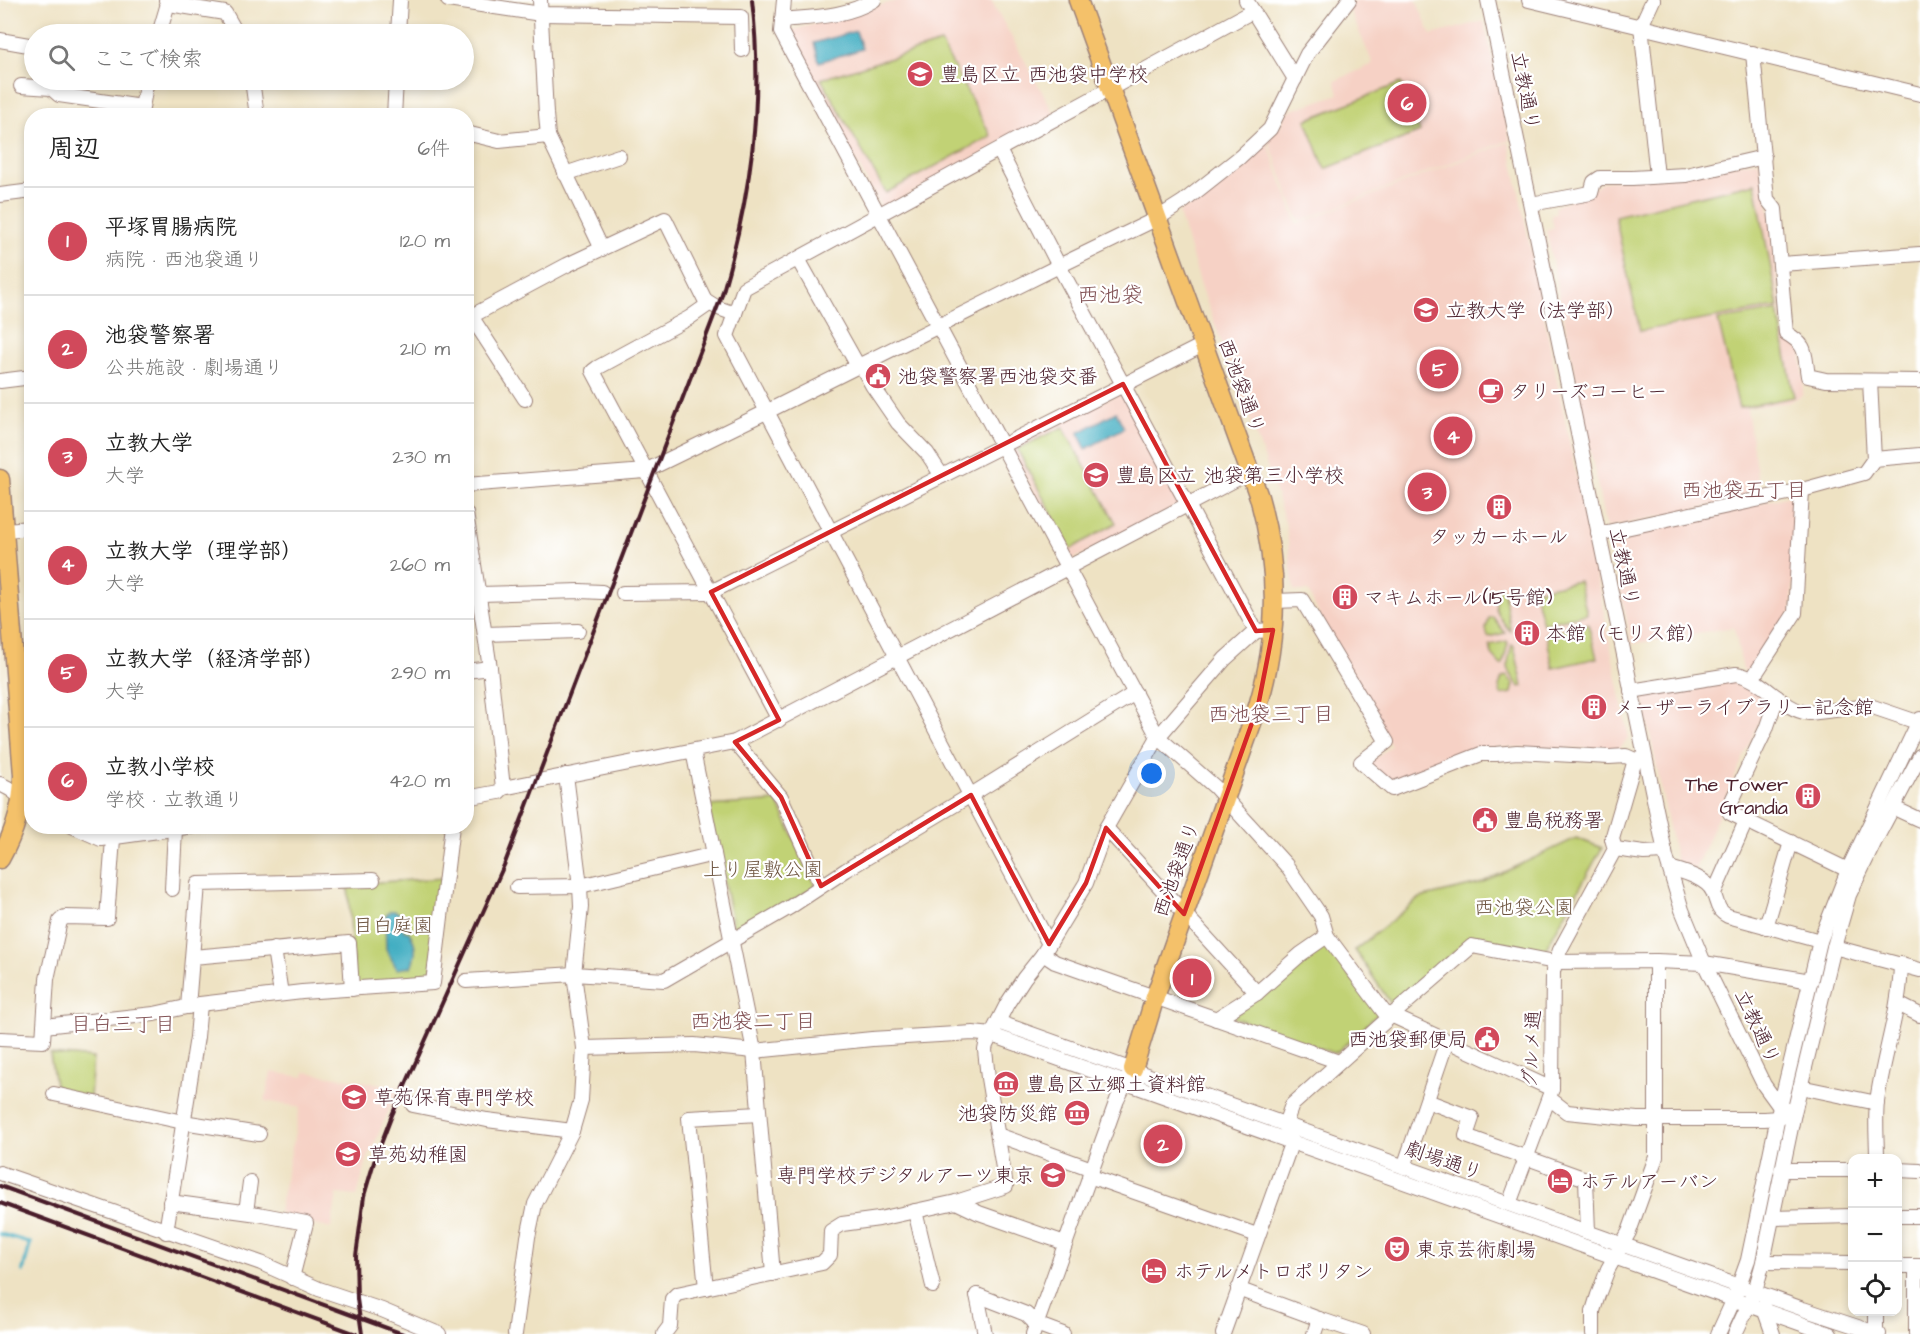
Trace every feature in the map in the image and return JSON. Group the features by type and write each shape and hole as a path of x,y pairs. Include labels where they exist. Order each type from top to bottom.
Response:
{"main road":[{"name":"西池袋通り","path":"1078,0 1261,504 1268,535 1275,601 1265,631 1266,680 1129,1076"},
{"path":"0,479 5,530 5,605 24,782"},
{"path":"0,859 24,808"}],"street":[{"path":"399,24 400,0"},
{"path":"448,0 741,17 742,50"},
{"path":"784,0 781,32 1158,737 1226,798 1293,875 1321,916 1328,936 1384,1012 1551,1094 1567,1112 1656,1119 1794,1113"},
{"path":"782,20 850,11 859,9 874,0"},
{"path":"474,484 645,471 1158,218 1183,202 1240,157 1270,129 1307,54 1349,0"},
{"name":"立教通り","path":"1488,0 1631,691 1640,759 1682,910 1704,963 1779,1113"},
{"path":"1529,0 1920,94"},
{"path":"1653,0 1641,26 1658,176"},
{"path":"162,24 168,1 175,5 225,13 231,24"},
{"path":"1295,80 1250,6 1112,89 744,288 727,336 971,795 1046,949 1055,962 1339,1062"},
{"path":"541,7 549,136 602,249"},
{"path":"0,40 24,44"},
{"path":"1752,53 1767,199 1775,209 1786,333 1799,341 1804,349 1808,376 1826,380 1920,381"},
{"path":"55,90 59,95 126,108"},
{"path":"142,108 148,90"},
{"path":"253,90 256,108"},
{"path":"394,108 395,90"},
{"path":"474,135 499,141 549,136"},
{"path":"663,1334 670,1326 672,1299 677,1294 822,1263 830,1255 831,1231 842,1224 879,1219 956,1202 1006,1186 984,1050 1024,978 1046,949 1086,883 1106,828 1158,737 1225,659 1265,631 1188,505 999,150"},
{"path":"566,174 619,156"},
{"path":"1531,204 1591,194 1594,183 1600,178 1686,175 1764,157"},
{"path":"0,195 24,192"},
{"path":"474,313 665,219 705,300 709,304 735,314"},
{"path":"1781,264 1920,254"},
{"path":"798,259 872,385 898,423 927,453 942,476"},
{"path":"709,304 689,318 593,370 778,720"},
{"path":"474,325 525,399"},
{"path":"622,593 711,592 1203,345"},
{"path":"0,381 24,378"},
{"path":"1598,534 1802,490 1864,473 1874,459 1870,381"},
{"path":"1874,459 1920,455"},
{"path":"474,797 499,792 502,788 735,742 1250,472"},
{"path":"1752,679 1795,613 1802,490"},
{"path":"5,530 24,529"},
{"path":"474,571 480,594 490,668 502,788"},
{"path":"480,594 602,592"},
{"path":"1275,601 1302,600 1387,742 1361,762 1392,789 1481,754 1517,752 1626,756 1640,759 1612,839 1615,849 1555,962"},
{"path":"485,634 578,631"},
{"path":"474,670 490,668"},
{"path":"1631,691 1732,674 1752,679 1801,712 1870,706 1920,722 1848,870 1820,941 1779,1113 1748,1260 1718,1334"},
{"path":"466,981 574,974 664,980 732,942 1135,693"},
{"path":"1777,697 1766,729 1728,809 1730,813 1848,870"},
{"path":"735,742 781,797 821,886"},
{"path":"693,751 754,1051 773,1274"},
{"path":"1735,1334 1755,1291 1763,1262 1800,1086 1834,946 1849,895 1920,756"},
{"path":"515,1334 528,1237 535,1204 572,1131 581,1100 584,1048 574,974 581,907 566,775"},
{"path":"0,784 24,800"},
{"path":"1893,808 1920,820"},
{"path":"1714,893 1746,821"},
{"path":"1106,828 1257,993"},
{"path":"0,1039 43,1041 47,979 60,921 65,917 107,918 113,835 101,840 89,834"},
{"path":"172,889 175,834"},
{"path":"44,1026 154,1014 194,1005 281,994 433,983 451,834"},
{"path":"1766,927 1791,842"},
{"path":"1615,849 1644,853 1665,852"},
{"path":"517,887 580,886 714,854"},
{"path":"1670,868 1709,886 1714,893 1717,908 1728,916 1820,941"},
{"path":"166,1232 197,1037 193,957 198,884 373,880"},
{"path":"1216,1019 1257,993 1301,954 1328,936"},
{"path":"193,957 349,943 352,988"},
{"path":"1223,1334 1292,1141 1285,1124 1292,1105 1472,946 1555,962 1704,963 1811,981"},
{"path":"1834,946 1920,970"},
{"path":"274,950 281,994"},
{"path":"1593,1334 1593,1311 1598,1295 1608,1269 1629,1232 1656,1157 1656,961"},
{"name":"グルメ通","path":"1509,1204 1551,1094 1555,962"},
{"path":"1877,1154 1877,1102 1898,1004 1900,964"},
{"path":"1898,1004 1920,1015"},
{"name":"劇場通り","path":"998,1022 1292,1141 1618,1251 1755,1291 1877,1334"},
{"name":"劇場通り","path":"584,1048 694,1046 754,1051 872,1039 973,1033 992,1035 1285,1124 1588,1232 1618,1251 1749,1305 1830,1334"},
{"path":"1404,1167 1447,1041"},
{"path":"1034,1329 1117,1100 1129,1076"},
{"path":"1800,1086 1877,1102"},
{"path":"54,1094 183,1122 259,1134"},
{"path":"1427,1101 1472,1118 1466,1136 1586,1179 1588,1232"},
{"path":"413,1105 487,1120 572,1131"},
{"path":"706,1288 689,1118 759,1114"},
{"path":"998,1135 1257,1235"},
{"path":"1781,1170 1848,1170"},
{"path":"1902,1170 1920,1171"},
{"path":"0,1173 261,1263 319,1289 382,1310 439,1334"},
{"path":"246,1212 250,1182"},
{"path":"170,1202 306,1223 292,1278"},
{"path":"956,1202 979,1213 1065,1243"},
{"path":"915,1211 933,1286"},
{"path":"1902,1215 1920,1216"},
{"path":"1772,1218 1848,1216"},
{"path":"1763,1262 1848,1263"},
{"path":"1902,1266 1918,1266 1916,1334"},
{"path":"1238,1289 1363,1334"},
{"path":"1755,1291 1766,1311 1773,1334"},
{"path":"985,1334 977,1295 1026,1314 1034,1329"},
{"path":"1876,1316 1877,1334"},
{"path":"1314,1334 1319,1319"},
{"path":"1034,1329 1063,1334"}],"highlighted area":[{"path":"1123,384 1256,631 1273,630 1258,706 1184,914 1106,828 1086,883 1049,944 971,795 821,886 781,797 735,742 779,720 711,592"}],"shaded area":[{"name":"豊島区立 西池袋中学校","path":"899,0 991,0 1055,115 882,209 786,32"},
{"path":"1355,0 1416,0 1431,35 1484,21 1510,140 1301,221 1297,217 1268,139 1281,125 1286,112 1339,94 1335,81 1373,64 1349,8"},
{"path":"1266,139 1297,224 1509,142 1629,738 1619,749 1478,747 1389,783 1370,763 1391,746 1339,657 1308,591 1294,591 1286,525 1265,460 1202,289 1179,213"},
{"path":"1759,161 1770,211 1783,335 1801,349 1804,383 1802,395 1790,402 1747,408 1760,495 1606,528 1546,230 1554,228 1551,214 1556,213 1555,207 1602,182"},
{"name":"豊島区立 池袋第三小学校","path":"1124,391 1183,503 1072,560 1008,446"},
{"path":"1799,494 1792,611 1754,673 1743,670 1734,627 1632,644 1609,539 1612,535"},
{"path":"1739,678 1770,696 1695,869 1676,861 1642,694"},
{"path":"271,1072 304,1077 305,1072 399,1087 367,1160 357,1196 337,1194 331,1228 308,1224 279,1212 300,1107 265,1101"}],"green space":[{"path":"941,43 991,136 886,193 821,79"},
{"path":"1401,83 1420,132 1325,169 1306,120"},
{"path":"1755,183 1778,307 1640,331 1615,216"},
{"path":"1778,310 1794,397 1739,408 1718,320"},
{"path":"1063,427 1116,523 1071,549 1017,449"},
{"path":"1579,581 1587,614 1543,624 1534,590"},
{"path":"1500,587 1503,588 1510,631 1496,611"},
{"path":"1493,617 1505,633 1488,637 1486,629 1489,618"},
{"path":"1588,624 1597,658 1553,668 1546,633"},
{"path":"1507,641 1501,665 1492,655 1490,645"},
{"path":"1512,644 1523,686 1520,687 1508,667"},
{"path":"1507,676 1514,684 1512,693 1501,695 1499,687 1502,678"},
{"name":"上り屋敷公園","path":"777,801 816,886 735,936 708,806"},
{"name":"西池袋公園","path":"1576,838 1602,848 1545,950 1471,938 1391,1004 1355,950 1420,898 1479,884"},
{"name":"目白庭園","path":"444,878 430,983 354,987 348,884"},
{"path":"1323,942 1379,1013 1337,1052 1333,1053 1232,1017"},
{"path":"50,1054 93,1058 90,1097 56,1091"}],"water":[{"path":"856,31 862,49 819,62 814,43"},
{"path":"1116,412 1124,428 1086,449 1078,433"},
{"path":"390,911 402,915 400,919 404,931 409,932 414,941 415,953 411,967 397,969 386,949 385,917"}],"waterway":[{"path":"0,1234 30,1243 23,1271"}],"railway":[{"path":"362,1334 357,1299 356,1256 364,1196 374,1162 392,1115 505,863 722,295 741,221 752,149 756,76 752,0"},
{"path":"0,1186 403,1334"},
{"path":"0,1203 356,1334"}],"place":[{"name":"豊島区立 西池袋中学校","path":"920,74"},
{"name":"立教小学校","path":"1407,103"},
{"name":"立教大学（法学部）","path":"1426,310"},
{"name":"立教大学（経済学部）","path":"1439,369"},
{"name":"池袋警察署西池袋交番","path":"878,376"},
{"name":"タリーズコーヒー","path":"1491,391"},
{"name":"立教大学（理学部）","path":"1453,436"},
{"name":"豊島区立 池袋第三小学校","path":"1096,475"},
{"name":"立教大学","path":"1427,492"},
{"name":"タッカーホール","path":"1499,507"},
{"name":"マキムホール(15号館)","path":"1345,597"},
{"name":"本館（モリス館）","path":"1527,633"},
{"name":"メーザーライブラリー記念館","path":"1594,707"},
{"name":"The Tower Grandia","path":"1808,796"},
{"name":"豊島税務署","path":"1485,820"},
{"name":"平塚胃腸病院","path":"1192,978"},
{"name":"西池袋郵便局","path":"1487,1039"},
{"name":"豊島区立郷土資料館","path":"1006,1084"},
{"name":"草苑保育専門学校","path":"354,1097"},
{"name":"池袋防災館","path":"1077,1113"},
{"name":"池袋警察署","path":"1163,1144"},
{"name":"草苑幼稚園","path":"348,1154"},
{"name":"専門学校デジタルアーツ東京","path":"1053,1175"},
{"name":"ホテルアーバン","path":"1560,1181"},
{"name":"東京芸術劇場","path":"1397,1249"},
{"name":"ホテルメトロポリタン","path":"1154,1271"}],"district":[{"name":"西池袋","path":"1110,294"},
{"name":"西池袋五丁目","path":"1744,490"},
{"name":"西池袋三丁目","path":"1271,714"},
{"name":"西池袋二丁目","path":"753,1021"},
{"name":"目白三丁目","path":"123,1024"}]}
